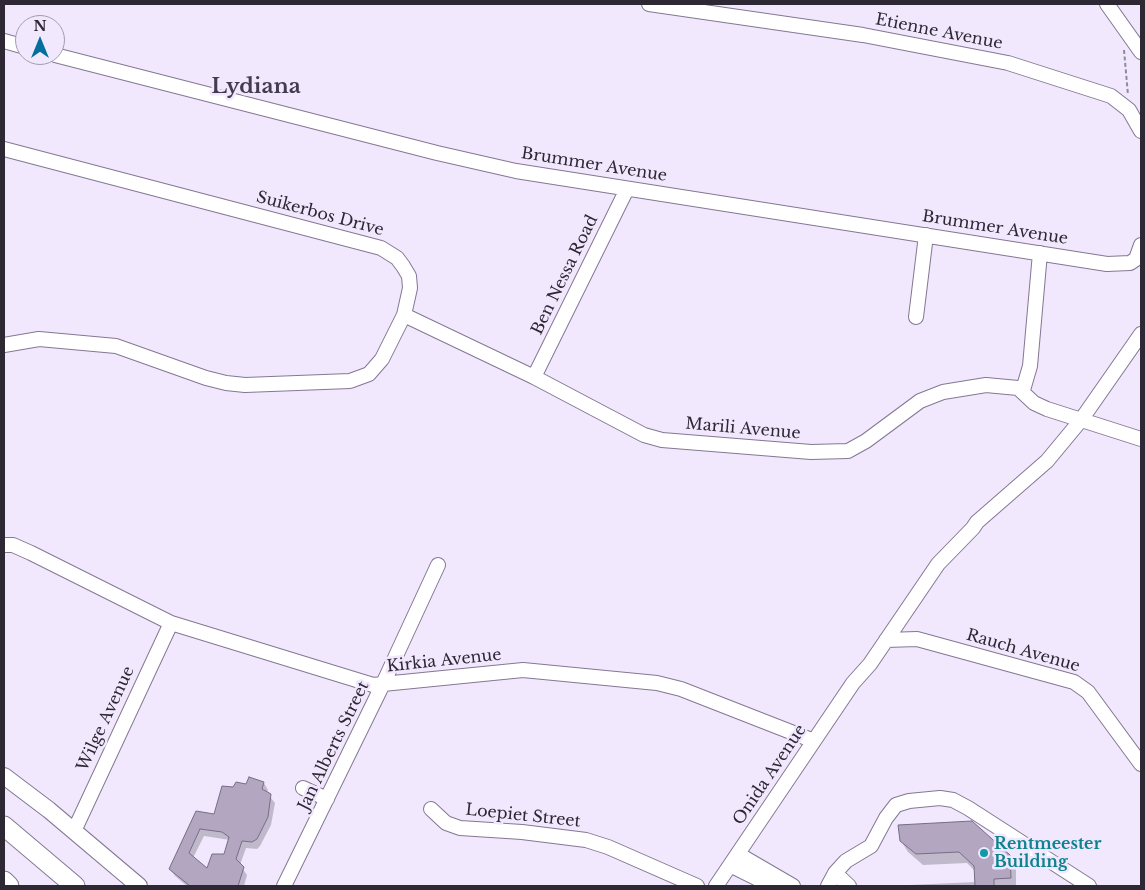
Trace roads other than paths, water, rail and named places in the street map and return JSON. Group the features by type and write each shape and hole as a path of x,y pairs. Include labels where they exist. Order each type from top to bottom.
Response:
{"highway":[{"path":"4,826 75,886"},
{"path":"4,838 59,886"},
{"path":"4,881 9,886"}],"main road":[{"path":"4,776 74,830 140,886"}],"street":[{"name":"Etienne Avenue","path":"649,4 975,55 1028,68 1111,96 1129,110 1141,131"},
{"path":"1107,4 1141,52"},
{"name":"Brummer Avenue","path":"65,58 461,159 627,189 1116,265 1130,263 1136,259 1141,246"},
{"name":"Suikerbos Drive","path":"4,149 381,248 397,258 409,276 410,293 404,316 378,365 364,377 350,381 245,385 206,378 116,346 39,339 4,345"},
{"name":"Ben Nessa Road","path":"534,377 627,189"},
{"path":"916,317 926,235"},
{"path":"1040,253 1030,366 1023,390 1038,405 1141,439"},
{"name":"Marili Avenue","path":"404,316 534,377 649,437 811,452 840,452 857,447 920,402 943,392 986,385 1023,390"},
{"name":"Onida Avenue","path":"853,683 862,674 938,564 974,528 977,522 1044,464 1081,420 1141,334"},
{"name":"Onida Avenue","path":"716,886 853,683 864,658 930,561 954,534 966,525 977,522"},
{"name":"Kirkia Avenue","path":"4,545 13,545 31,553 170,623 367,684 382,686 523,670 657,683 682,689 814,741"},
{"name":"Jan Alberts Street","path":"284,886 382,686 438,565"},
{"path":"902,616 907,631 917,640"},
{"name":"Wilge Avenue","path":"74,830 170,623"},
{"name":"Rauch Avenue","path":"886,640 917,640 1074,682 1088,692 1141,764"},
{"path":"303,788 327,799"},
{"path":"828,886 835,873 846,861 871,846 886,818 896,805 909,801 946,798 968,808 1089,886"},
{"name":"Loepiet Street","path":"431,809 446,823 460,828 586,840 608,847 697,886"},
{"path":"734,859 775,884 793,886"},
{"path":"835,873 849,886"}],"place":[{"name":"Rentmeester Building","path":"984,853"}],"district":[{"name":"Lydiana","path":"256,87"}]}
